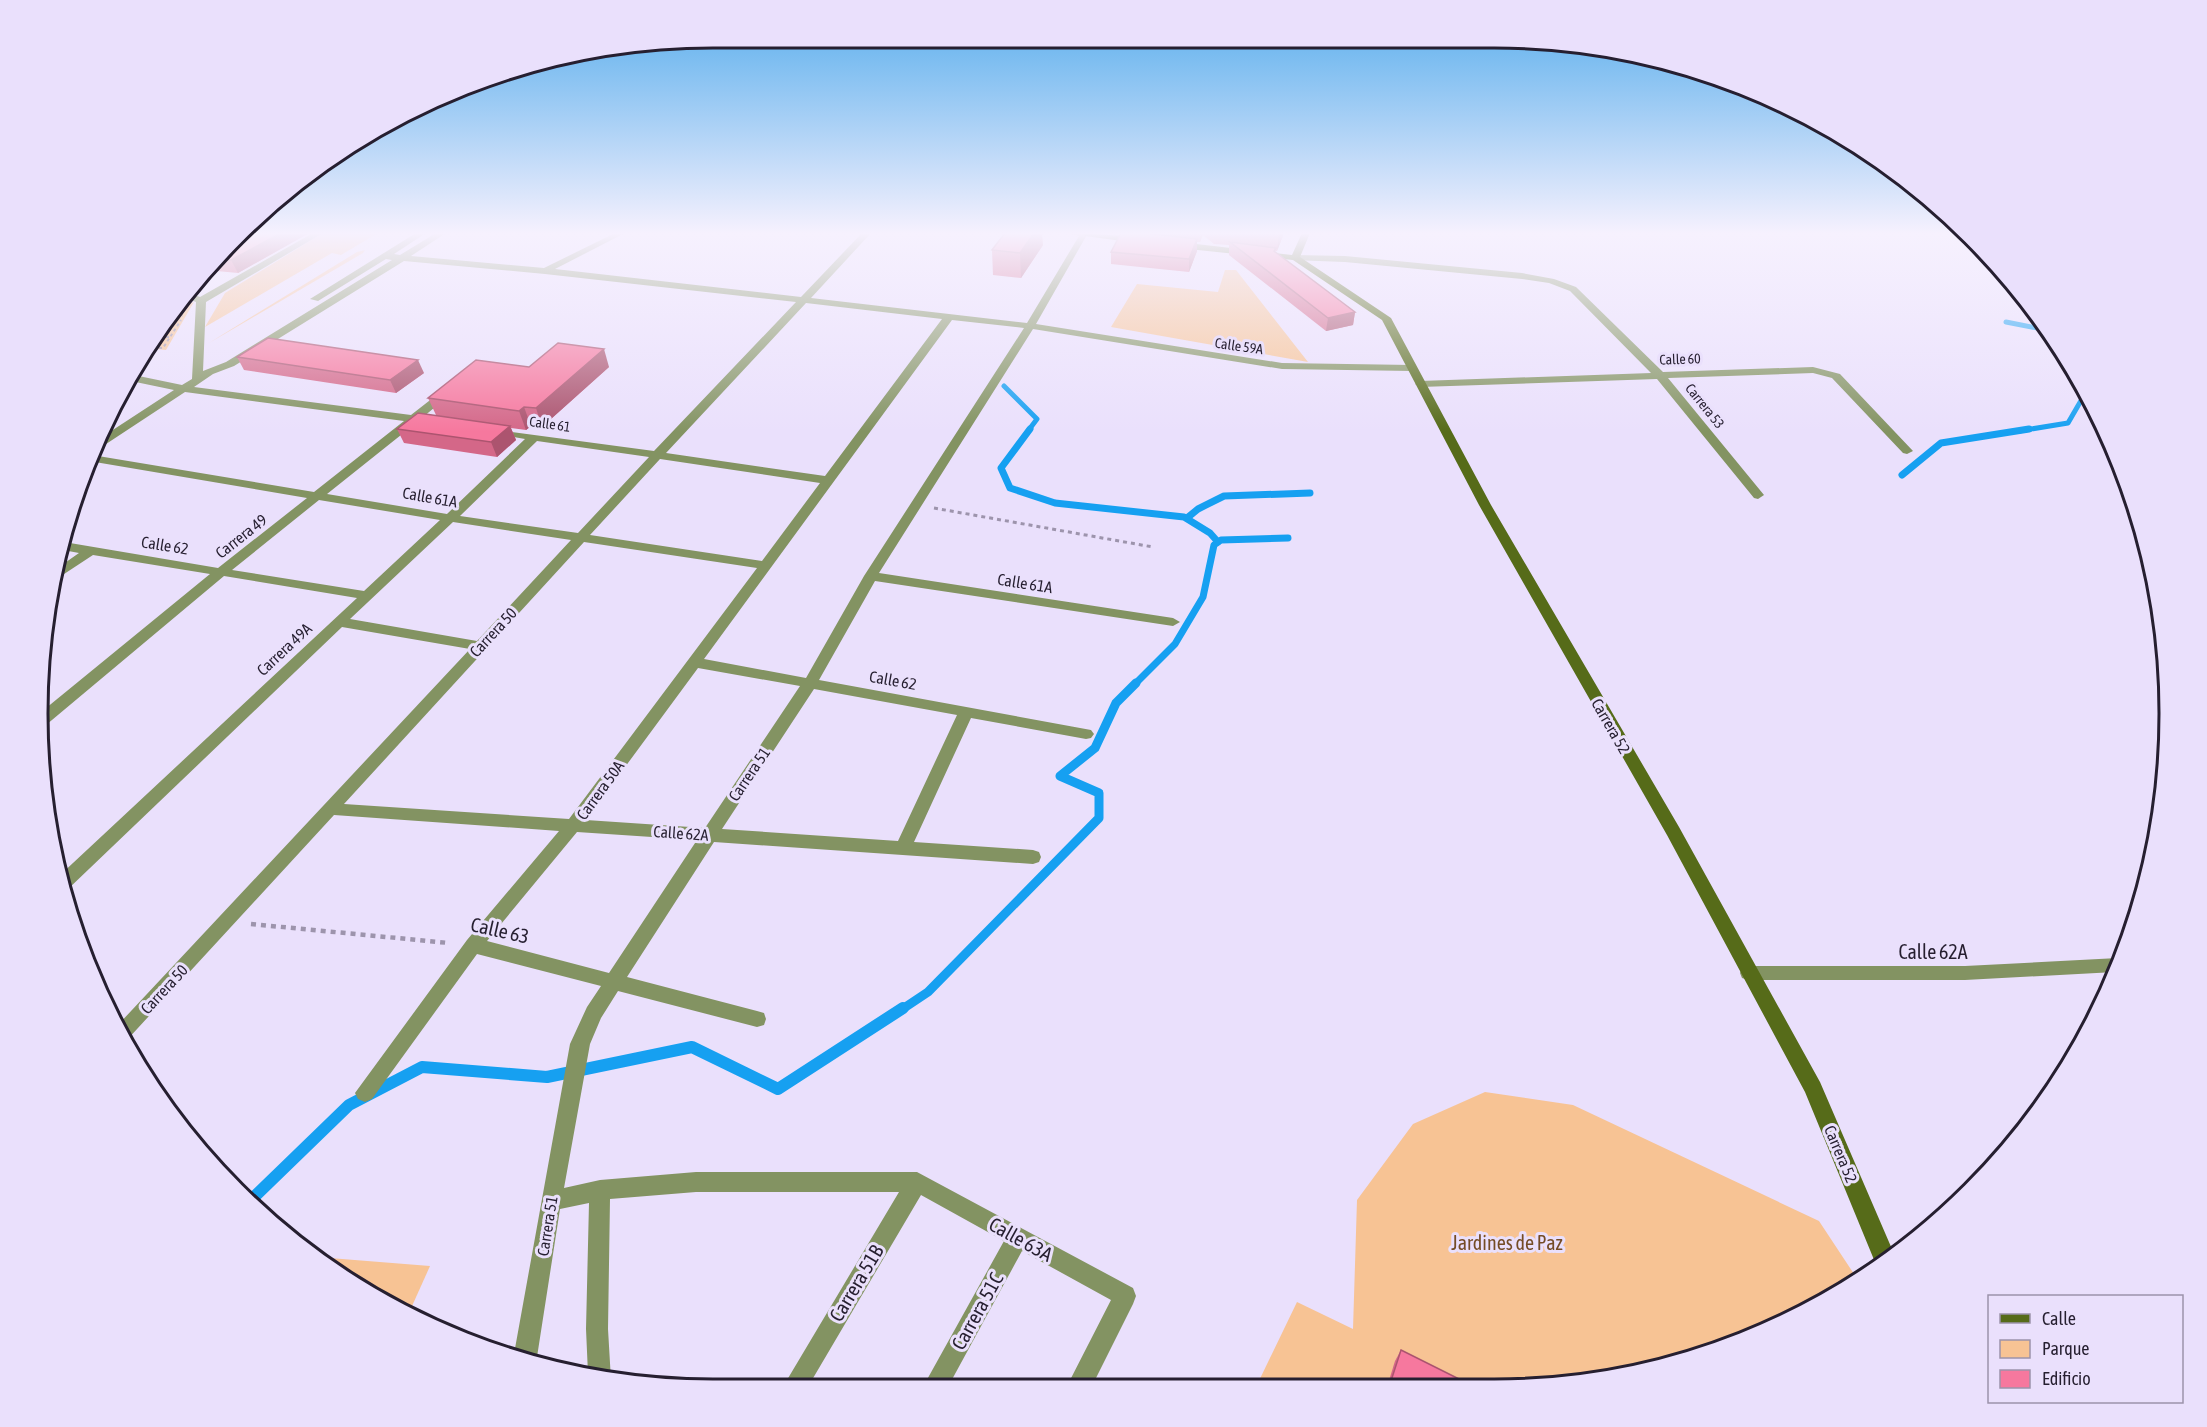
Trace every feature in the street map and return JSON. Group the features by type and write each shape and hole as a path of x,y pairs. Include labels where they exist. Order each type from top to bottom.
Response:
{"main road":[{"name":"Carrera 52","path":"1358,300 1386,318 1502,536 1673,831 1748,973 1813,1089 1882,1253"}],"street":[{"path":"197,380 201,301 198,300"},
{"path":"209,372 216,362 314,300"},
{"path":"108,438 209,372 230,364 335,300"},
{"name":"Calle 59A","path":"797,300 1030,326 1282,366 1412,368"},
{"name":"Carrera 50","path":"128,1028 801,300"},
{"name":"Carrera 51","path":"526,1352 550,1201 580,1044 594,1013 810,683 871,576 1030,326 1044,300"},
{"name":"Carrera 53","path":"1584,300 1659,374 1758,495"},
{"name":"Carrera 50A","path":"365,1093 473,945 574,825 949,317"},
{"name":"Calle 60","path":"1420,384 1813,370 1836,376 1907,451"},
{"path":"138,379 185,389 446,424"},
{"name":"Carrera 49","path":"48,715 221,572 455,386"},
{"name":"Calle 61","path":"479,429 827,480"},
{"name":"Carrera 49A","path":"69,877 534,437"},
{"name":"Calle 61A","path":"99,459 451,518 765,565"},
{"name":"Calle 62","path":"70,547 368,596"},
{"path":"64,569 90,551"},
{"name":"Calle 61A","path":"871,576 1173,622"},
{"path":"339,622 481,646"},
{"name":"Calle 62","path":"694,662 1086,734"},
{"path":"903,848 966,712"},
{"name":"Calle 62A","path":"329,809 1033,857"},
{"name":"Calle 63","path":"473,945 757,1019"},
{"path":"550,1201 600,1190 696,1182 917,1182"},
{"name":"Calle 63A","path":"917,1182 1125,1296 1083,1379"},
{"name":"Carrera 51B","path":"799,1379 917,1182"},
{"path":"599,1369 597,1329 600,1190"},
{"name":"Carrera 51C","path":"939,1379 1018,1237"}],"lane":[{"name":"Calle 62A","path":"1748,973 1965,973 2109,966"}],"path":[{"path":"158,347 163,348 188,310"},
{"path":"180,316 184,316"},
{"path":"165,337 170,337"},
{"path":"915,505 1153,547"},
{"name":"Calle 63","path":"226,921 473,945"}],"green space":[{"path":"221,300 252,300 205,327"},
{"path":"280,300 283,300 209,343"},
{"path":"1128,300 1259,300 1308,362 1111,327"},
{"path":"194,302 166,350 157,349 160,344 189,304"},
{"name":"Jardines de Paz","path":"1485,1092 1573,1105 1819,1221 1853,1273 1788,1310 1748,1328 1707,1344 1623,1366 1537,1378 1260,1379 1297,1302 1353,1329 1357,1200 1413,1124"},
{"path":"332,1258 430,1266 412,1306 381,1290"}],"building":[{"path":"1304,300 1339,300 1355,312 1328,318"},
{"path":"268,338 418,360 390,380 237,357"},
{"path":"558,343 604,349 536,408 524,407 519,411 428,398 476,360 529,367"},
{"path":"418,413 510,426 491,442 397,429"},
{"path":"1401,1350 1459,1379 1392,1379"}],"waterway":[{"path":"2006,322 2035,328"},
{"path":"1004,386 1037,419 1028,431"},
{"path":"2019,431 2068,423 2081,401"},
{"path":"1030,429 1001,468 1010,488 1055,503 1184,517 1210,533 1218,542"},
{"path":"1902,475 1941,443 2029,429"},
{"path":"1187,518 1198,509 1224,496 1310,493"},
{"path":"901,1010 928,992 1099,818 1099,793 1060,776 1095,748 1116,703 1175,644 1203,597 1214,545 1221,540 1288,538"},
{"path":"255,1196 349,1105 422,1067 547,1077 692,1047 778,1089 903,1008"}]}
